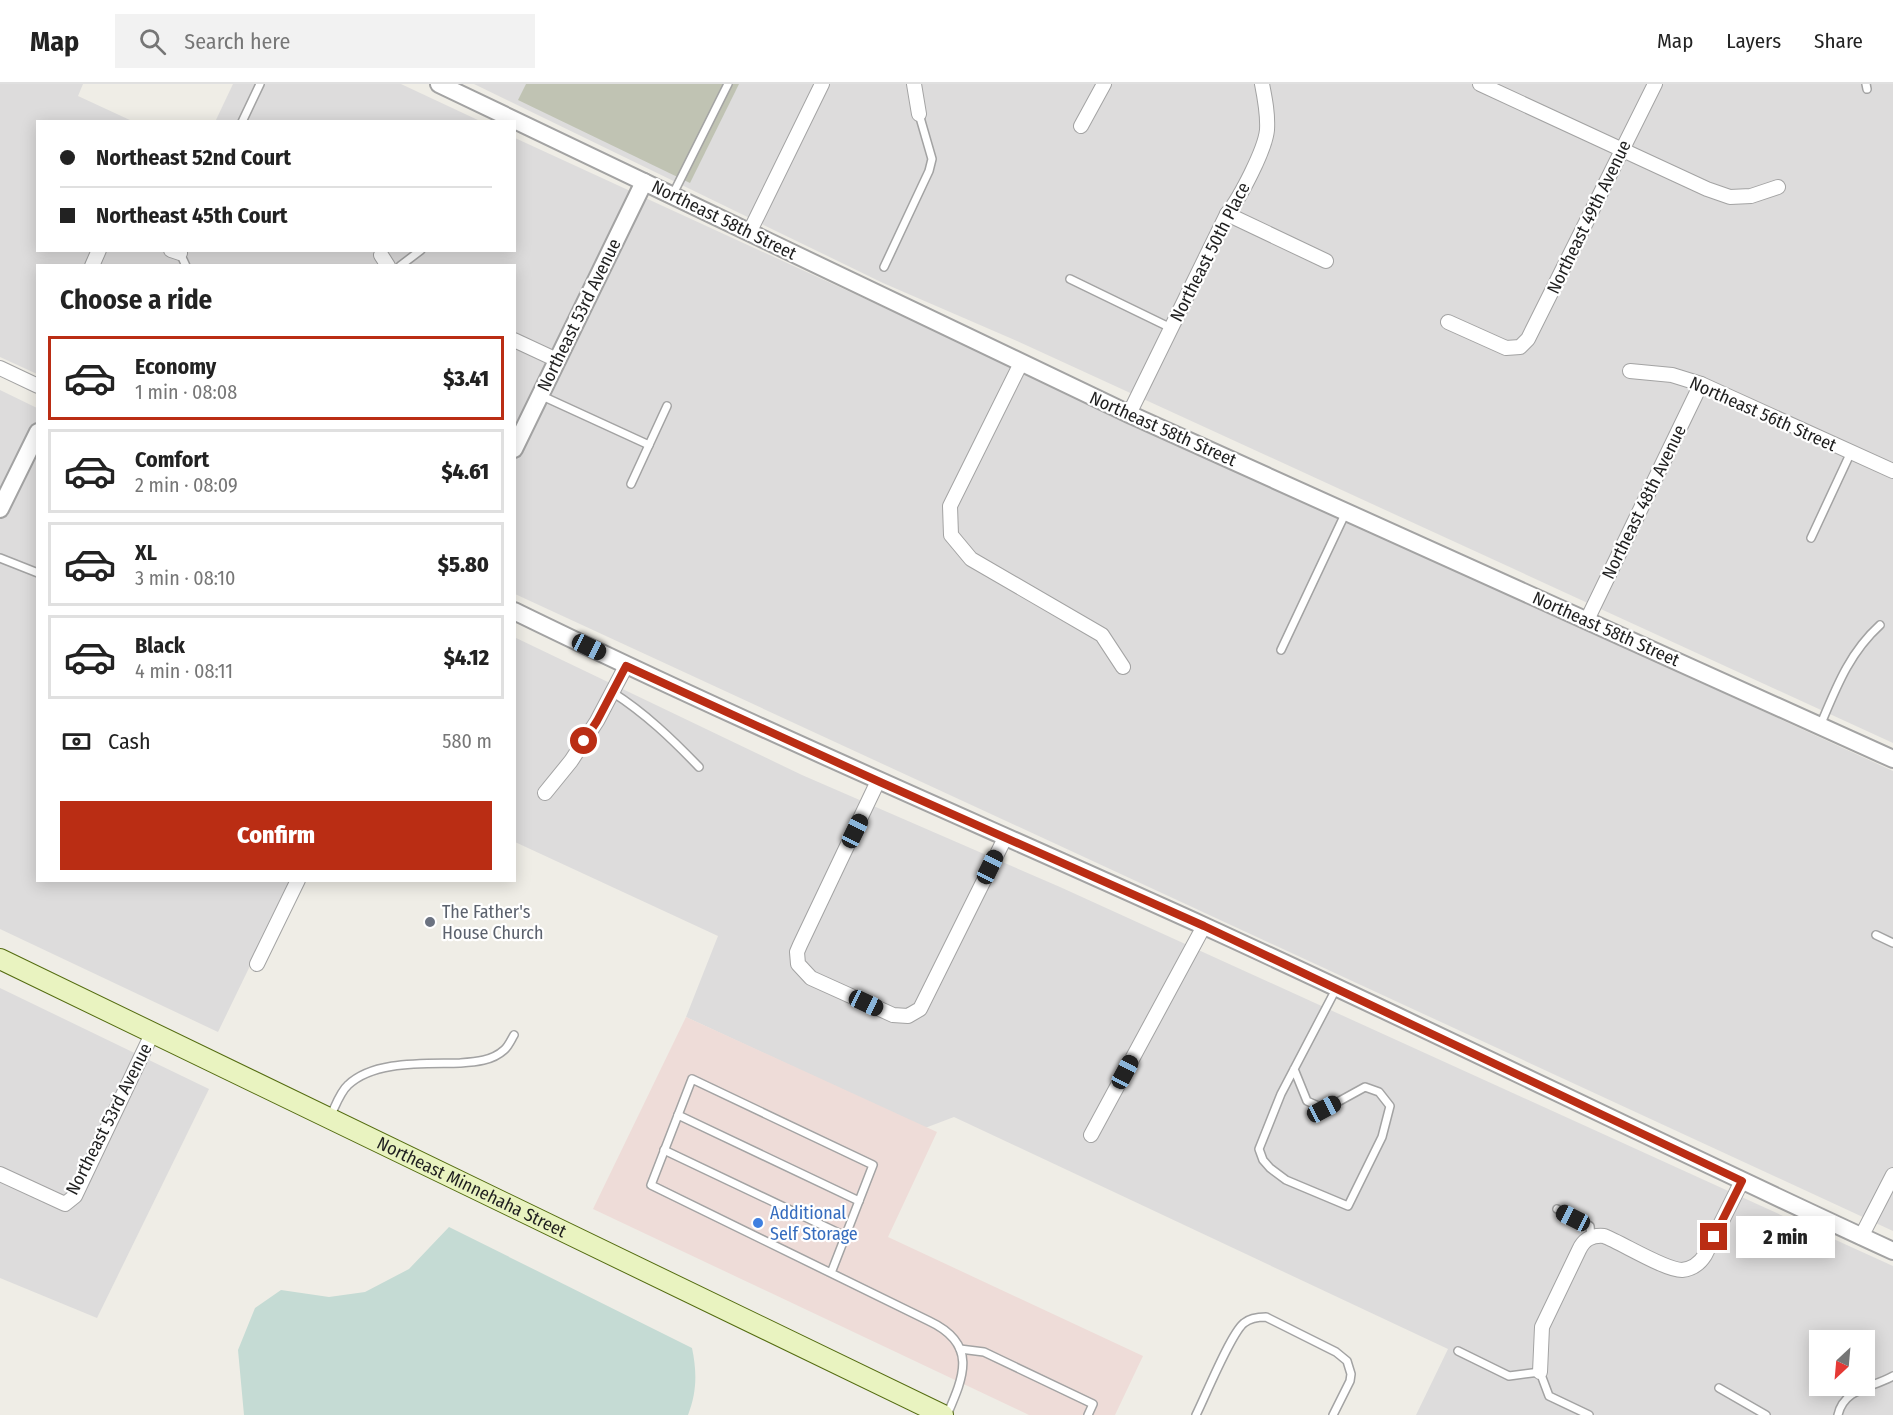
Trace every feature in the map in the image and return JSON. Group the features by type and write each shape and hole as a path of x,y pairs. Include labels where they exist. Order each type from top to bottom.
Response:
{"main road":[{"name":"Northeast Minnehaha Street","path":"0,959 945,1415"}],"street":[{"name":"Northeast 58th Street","path":"439,84 514,120"},
{"path":"749,232 822,84"},
{"path":"914,84 919,114"},
{"path":"1081,126 1104,84"},
{"name":"Northeast 50th Place","path":"1129,414 1227,214 1236,204 1264,145 1267,131 1267,109 1262,84"},
{"path":"1480,84 1707,189 1731,197 1751,196 1778,187"},
{"name":"Northeast 49th Avenue","path":"1448,322 1506,348 1520,347 1528,339 1655,84"},
{"name":"Northeast 58th Street","path":"516,121 1129,414 1893,759"},
{"name":"Northeast 53rd Avenue","path":"516,445 644,182"},
{"path":"1227,214 1326,261"},
{"path":"516,341 557,360"},
{"path":"1021,363 950,506 951,535 971,559 1102,635 1124,667"},
{"path":"0,368 36,385"},
{"name":"Northeast 56th Street","path":"1630,371 1672,375 1701,384 1893,471"},
{"name":"Northeast 48th Avenue","path":"1587,620 1701,384"},
{"path":"0,509 36,436"},
{"path":"516,612 626,666 1204,926 1893,1251"},
{"path":"545,793 597,721 626,666"},
{"path":"878,781 797,952 798,964 811,978 885,1012 902,1017 914,1014 924,1002 1005,838"},
{"path":"257,964 297,882"},
{"path":"1091,1135 1204,926"},
{"name":"Northeast 53rd Avenue","path":"0,1174 65,1204 75,1196 152,1034"},
{"path":"1861,1237 1893,1175"},
{"path":"1540,1372 1542,1327 1581,1245 1591,1237 1604,1236 1676,1269 1690,1268 1701,1261 1705,1255 1742,1181"}],"lane":[{"path":"243,120 260,84"},
{"path":"672,196 728,84"},
{"path":"884,267 929,171 932,159 919,114"},
{"path":"403,264 418,252"},
{"path":"1070,279 1171,328"},
{"path":"540,394 649,445"},
{"path":"632,484 667,406"},
{"path":"1811,538 1851,452"},
{"path":"1281,650 1346,512"},
{"path":"0,558 36,572"},
{"path":"1820,726 1852,657 1867,637 1880,625"},
{"path":"612,692 637,708 699,767"},
{"path":"1876,935 1893,943"},
{"path":"1294,1069 1307,1101 1324,1109 1365,1087 1379,1092 1390,1106 1382,1137 1348,1206 1286,1180 1269,1168 1259,1149 1281,1094 1294,1069 1336,989"},
{"path":"329,1119 346,1086 360,1076 376,1069 392,1066 489,1059 504,1050 514,1035"},
{"path":"831,1273 873,1166 692,1079 651,1185 831,1273 942,1327 953,1337 960,1350 963,1364 962,1378 945,1415"},
{"path":"678,1115 859,1201"},
{"path":"664,1150 845,1236"},
{"path":"1557,1209 1590,1226 1591,1237"},
{"path":"1196,1415 1238,1330 1250,1319 1266,1317 1336,1352 1347,1361 1350,1367 1350,1381 1333,1415"},
{"path":"960,1350 984,1352 1093,1404 1088,1415"},
{"path":"1458,1351 1509,1376 1540,1372 1550,1396 1589,1415"},
{"path":"1838,1415 1845,1399 1856,1390 1893,1376"},
{"path":"1719,1388 1766,1415"}],"shaded area":[{"path":"0,84 83,84 78,96 130,120 36,120 36,252 516,252 516,138 1893,771 1893,1231 516,594 516,264 36,264 36,374 0,357"},
{"path":"233,84 401,84 478,120 216,120"},
{"path":"474,84 1893,84 1893,743 1017,341 883,283"},
{"path":"526,84 739,84 690,183 518,100"},
{"path":"0,390 36,408 36,882 291,882 218,1032 0,929"},
{"path":"516,638 802,775 1060,887 1893,1266 1893,1415 1416,1415 1448,1349 954,1117 925,1128 686,1017 718,936 516,842"},
{"path":"0,988 209,1089 97,1318 0,1278"},
{"name":"Additional Self Storage","path":"686,1017 937,1132 888,1237 1143,1356 1115,1415 1029,1415 593,1209"},
{"path":"449,1227 692,1348 695,1382 688,1415 244,1415 238,1350 255,1308 281,1290 329,1297 365,1292 409,1269"}],"place":[{"name":"The Father's House Church","path":"430,922"},
{"name":"Additional Self Storage","path":"758,1223"}],"route":[{"path":"584,741 626,666 1204,926 1742,1181 1714,1237"}]}
